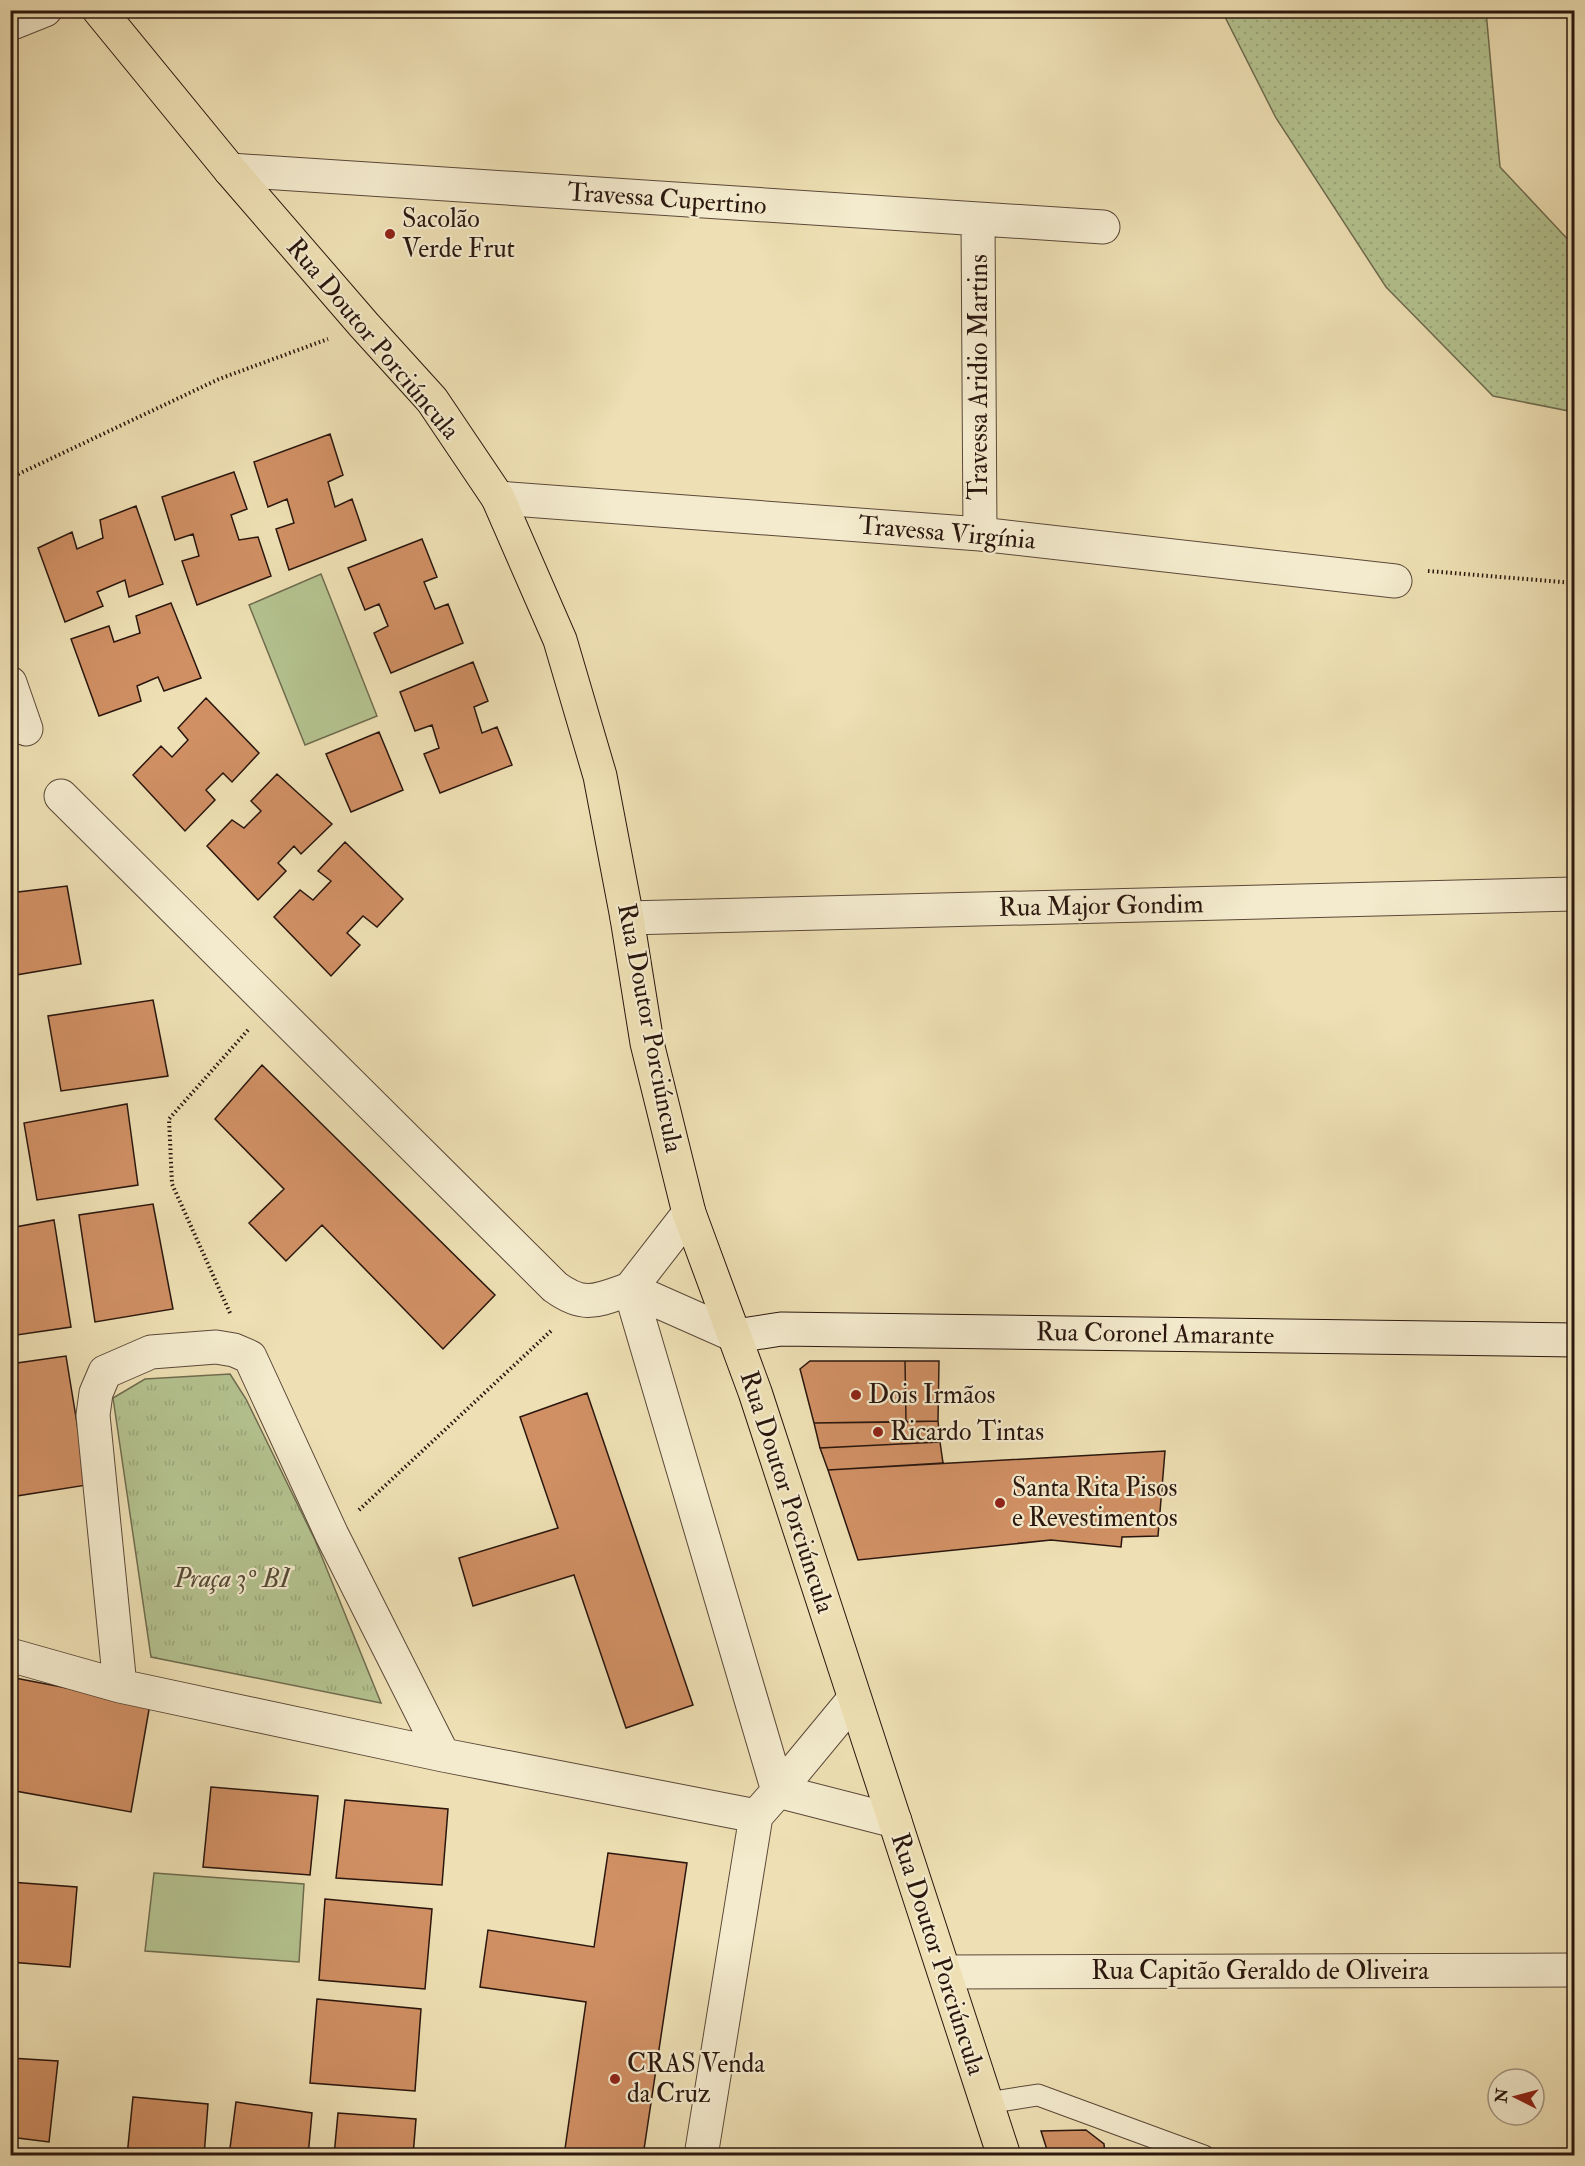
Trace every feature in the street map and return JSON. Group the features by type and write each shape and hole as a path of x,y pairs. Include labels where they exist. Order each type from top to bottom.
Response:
{"main road":[{"name":"Rua Doutor Porciúncula","path":"99,10 230,170 432,400 498,498 560,640 600,776 627,918 647,1043 689,1213 736,1336 1004,2156"}],"street":[{"path":"10,24 45,10"},
{"name":"Travessa Cupertino","path":"230,170 1103,227"},
{"name":"Travessa Aridio Martins","path":"978,220 980,534"},
{"name":"Travessa Virgínia","path":"498,498 980,534 1395,581"},
{"path":"10,683 26,729"},
{"path":"61,796 555,1287 568,1297 582,1302 594,1302 630,1289 689,1213"},
{"name":"Rua Major Gondim","path":"627,918 1575,894"},
{"path":"630,1289 736,1336"},
{"path":"630,1289 778,1791"},
{"name":"Rua Coronel Amarante","path":"736,1336 781,1329 1575,1340"},
{"path":"120,1686 93,1415 96,1393 105,1372 152,1352 216,1347 234,1350 250,1358 332,1535 443,1755"},
{"path":"10,1654 120,1686 443,1755 756,1816"},
{"path":"701,2156 756,1816 854,1699"},
{"path":"778,1791 895,1821"},
{"name":"Rua Capitão Geraldo de Oliveira","path":"945,1972 1575,1970"}],"lane":[{"path":"987,2103 1038,2095 1204,2156"}],"path":[{"path":"10,478 219,379 364,325"},
{"path":"1426,570 1575,584"},
{"path":"250,1358 172,1184 169,1119 270,1005"},
{"path":"332,1535 582,1302"}],"green space":[{"path":"1222,11 1486,11 1500,167 1574,246 1574,412 1493,396 1386,287 1276,118"},
{"path":"321,574 377,716 305,745 249,605"},
{"name":"Praça 3º BI","path":"230,1374 246,1399 315,1540 381,1703 151,1657 113,1398 145,1379"},
{"path":"154,1873 304,1884 299,1962 145,1951"}],"building":[{"path":"330,434 343,475 328,482 335,507 352,499 366,540 289,570 276,529 294,523 287,499 268,507 254,462"},
{"path":"234,472 247,509 231,515 239,540 258,537 271,576 197,605 182,561 199,556 193,534 175,540 162,497"},
{"path":"136,506 163,584 129,597 125,580 97,592 103,606 65,622 38,548 72,532 77,549 103,538 100,520"},
{"path":"422,539 437,577 424,582 435,609 448,604 463,643 391,673 374,633 388,626 379,604 365,610 348,568"},
{"path":"171,603 201,678 164,691 158,677 137,686 141,701 99,716 71,639 109,626 114,642 140,633 136,616"},
{"path":"473,662 488,701 474,707 482,733 497,727 512,765 440,793 424,754 439,748 432,725 415,731 400,692"},
{"path":"206,698 259,753 232,782 223,773 206,790 215,800 185,831 133,775 161,746 172,757 188,740 178,728"},
{"path":"379,732 403,790 351,812 326,754"},
{"path":"277,774 332,824 301,854 294,846 278,863 286,871 258,900 207,846 232,820 244,828 261,811 251,801"},
{"path":"345,842 403,899 377,927 363,916 347,933 360,945 331,976 274,917 300,890 313,900 331,881 318,871"},
{"path":"10,852 14,872 10,873"},
{"path":"67,886 81,964 10,976 10,893"},
{"path":"153,1000 168,1076 61,1091 48,1016"},
{"path":"262,1065 495,1295 443,1349 322,1225 286,1261 249,1223 284,1189 215,1119"},
{"path":"127,1104 138,1185 37,1200 24,1123"},
{"path":"153,1204 173,1309 95,1322 79,1215"},
{"path":"54,1220 71,1327 10,1336 10,1228"},
{"path":"66,1356 87,1485 10,1497 10,1364"},
{"name":"Dois Irmãos","path":"810,1361 905,1361 906,1422 814,1423 800,1369"},
{"path":"905,1361 939,1361 938,1421 906,1422"},
{"path":"587,1393 693,1705 626,1728 574,1575 473,1606 459,1558 558,1528 520,1417"},
{"name":"Ricardo Tintas","path":"938,1421 940,1442 820,1448 814,1423"},
{"path":"940,1442 943,1463 828,1470 820,1448"},
{"name":"Santa Rita Pisos e Revestimentos","path":"1165,1451 1158,1536 1122,1537 1121,1547 1051,1540 858,1560 828,1470"},
{"path":"15,1678 150,1704 131,1812 10,1790 10,1705"},
{"path":"211,1787 318,1796 310,1875 203,1867"},
{"path":"345,1800 448,1809 442,1885 336,1878"},
{"name":"CRAS Venda da Cruz","path":"608,1853 687,1863 643,2156 564,2156 586,2002 480,1987 488,1930 594,1947"},
{"path":"10,1882 77,1887 70,1967 10,1962"},
{"path":"325,1899 432,1909 425,1989 319,1980"},
{"path":"317,1999 421,2009 415,2091 310,2083"},
{"path":"10,2058 58,2061 49,2142 10,2137"},
{"path":"133,2097 208,2104 204,2156 127,2156"},
{"path":"236,2102 312,2113 308,2156 229,2156"},
{"path":"338,2113 416,2119 413,2156 334,2156"},
{"path":"1086,2130 1104,2144 1105,2156 1049,2156 1041,2131"}],"place":[{"name":"Sacolão Verde Frut","path":"390,234"},
{"name":"Dois Irmãos","path":"856,1395"},
{"name":"Ricardo Tintas","path":"878,1432"},
{"name":"Santa Rita Pisos e Revestimentos","path":"1000,1503"},
{"name":"CRAS Venda da Cruz","path":"615,2079"}]}
